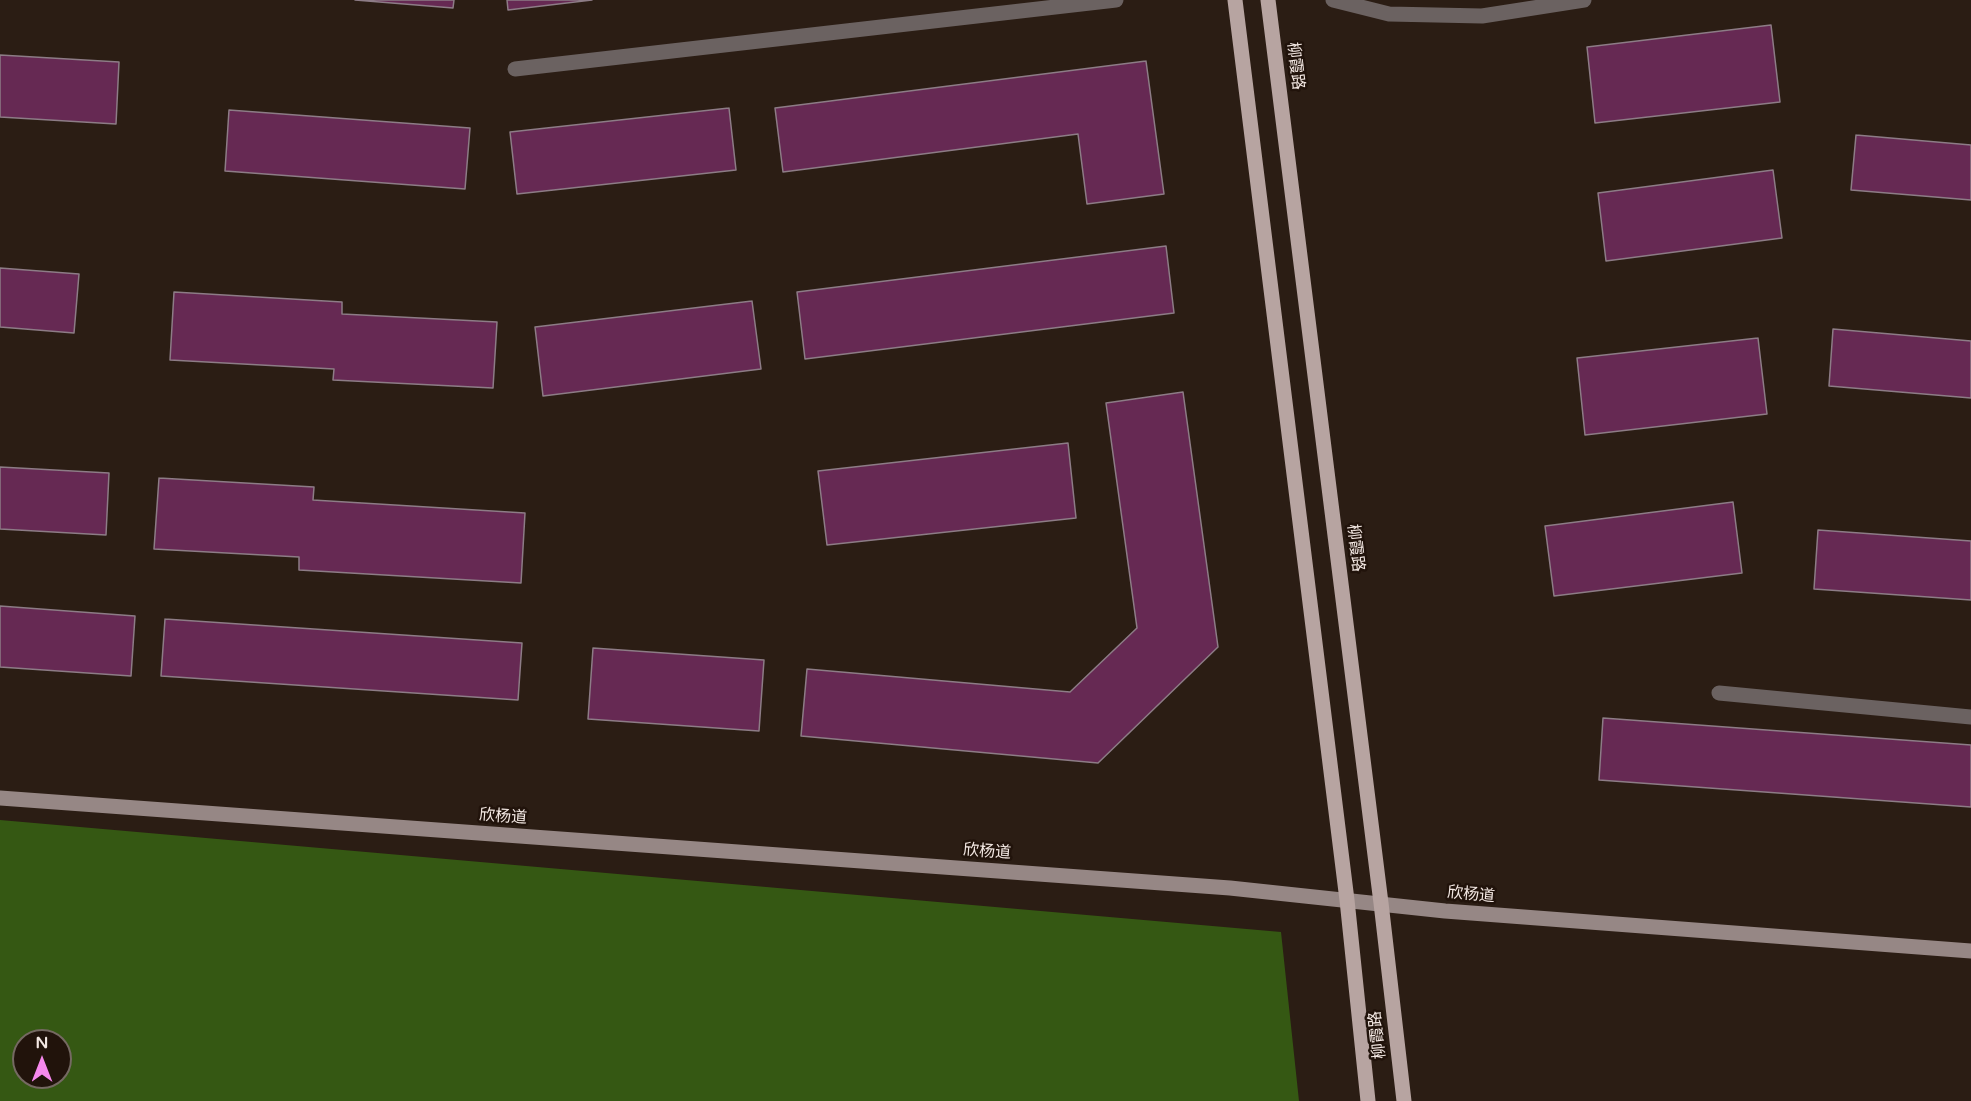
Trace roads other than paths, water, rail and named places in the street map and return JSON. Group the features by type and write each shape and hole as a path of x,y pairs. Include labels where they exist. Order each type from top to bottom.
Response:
{"main road":[{"name":"柳霞路","path":"1235,0 1347,900 1368,1101"},
{"name":"柳霞路","path":"1268,0 1404,1101"}],"street":[{"name":"欣杨道","path":"0,798 1219,887 1445,911 1971,951"}],"lane":[{"path":"514,69 1116,0"},
{"path":"1334,0 1389,14 1482,16 1584,0"},
{"path":"1719,693 1971,717"}]}
